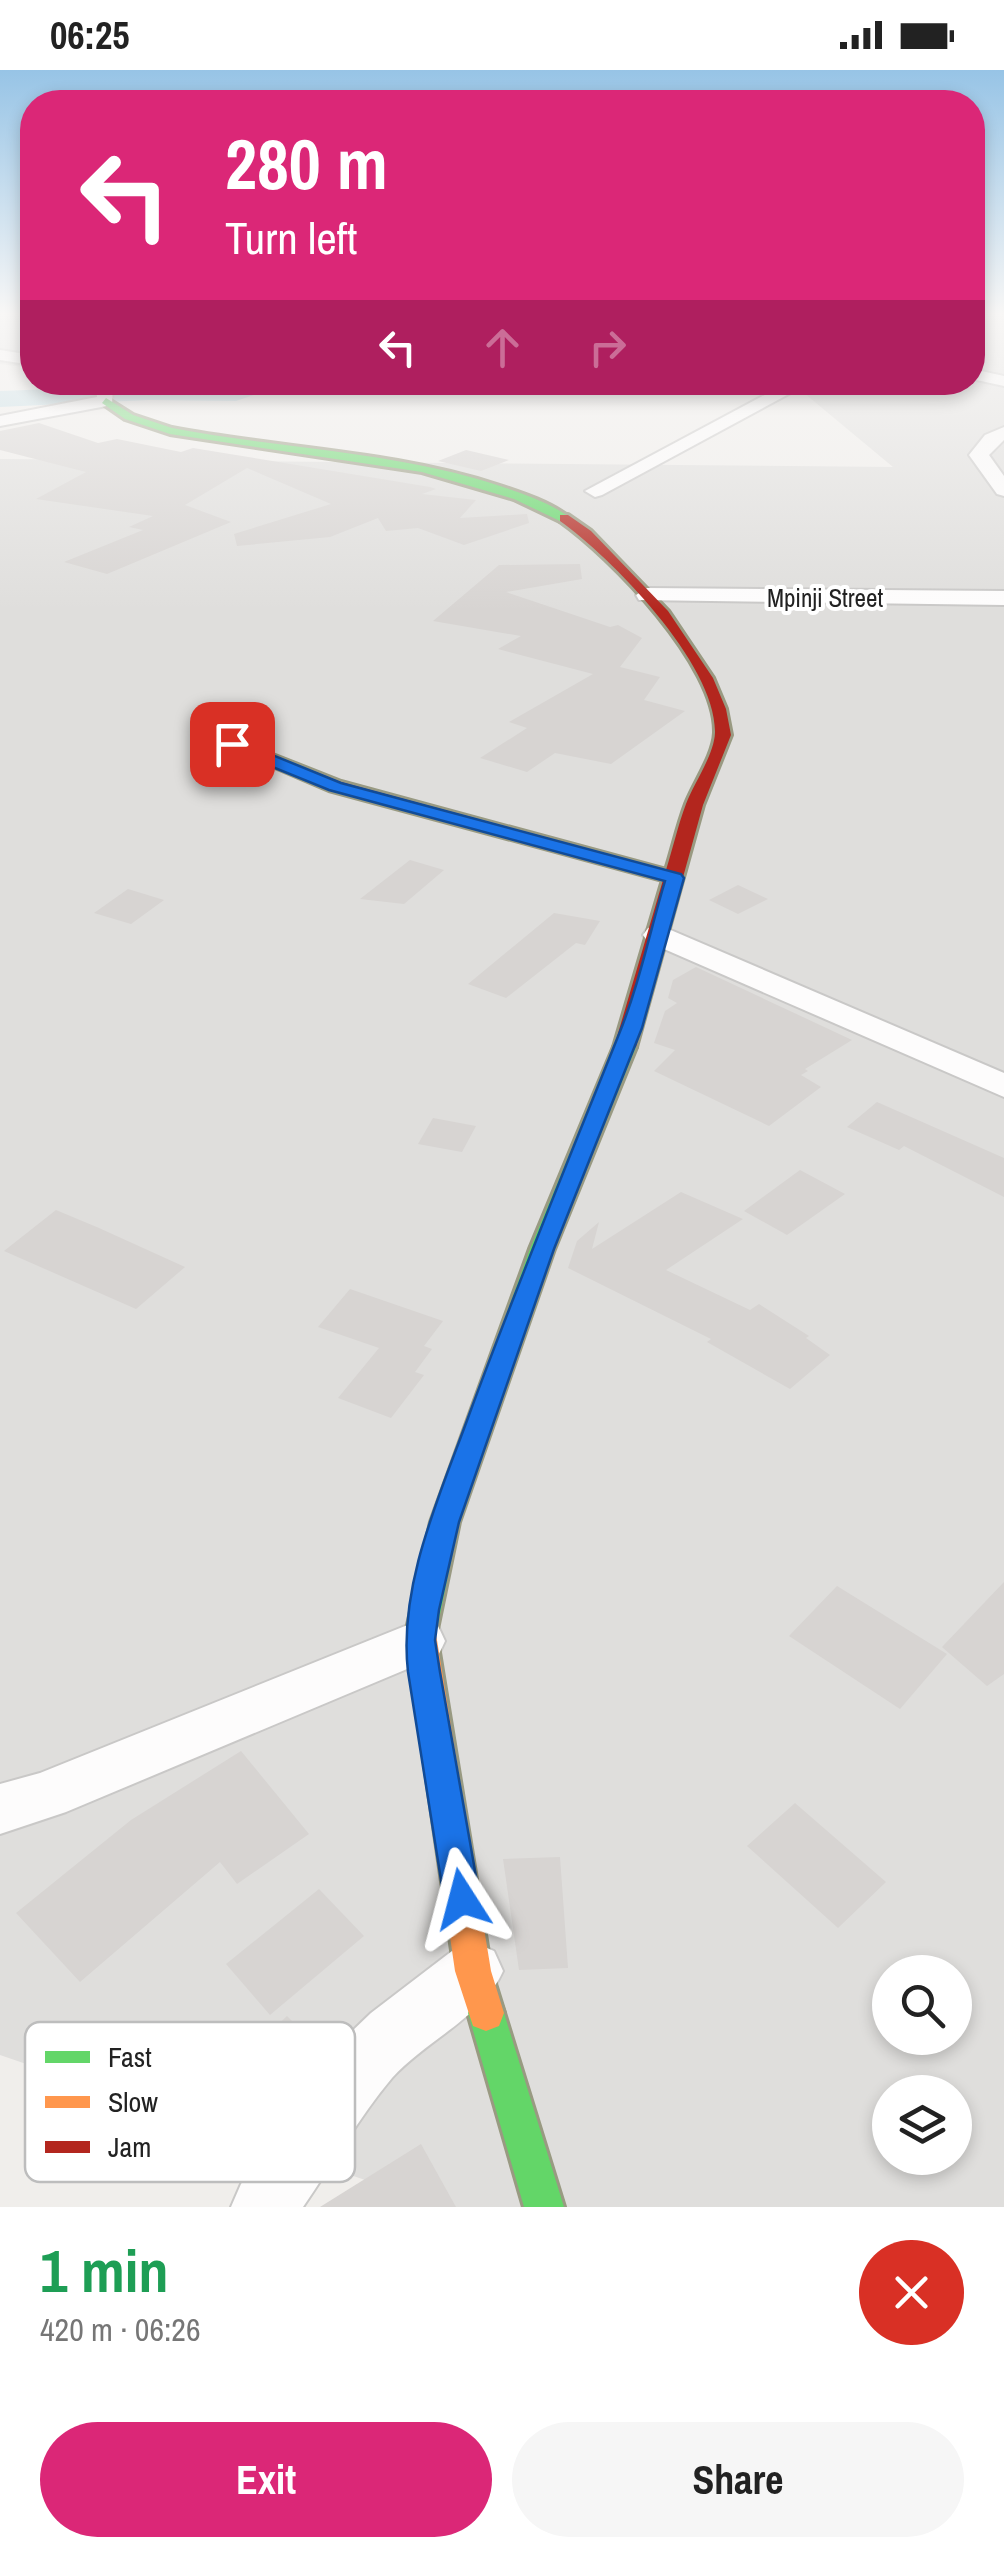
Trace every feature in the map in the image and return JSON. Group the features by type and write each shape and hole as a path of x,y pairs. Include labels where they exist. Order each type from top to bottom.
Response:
{"street":[{"path":"0,422 37,411"},
{"path":"123,411 128,416 197,437 248,448 427,473 518,495 562,514 579,526 642,591 696,657 723,723 720,747 694,805 632,1028 542,1249 445,1522 420,1640 473,1970 544,2207"},
{"path":"595,490 748,411"},
{"path":"1004,433 992,439 978,455 1004,490"},
{"name":"Mpinji Street","path":"642,591 1004,598"},
{"path":"206,734 335,786 675,878"},
{"path":"659,935 1004,1086"},
{"path":"0,1809 47,1795 420,1640"},
{"path":"355,2078 393,2034 473,1970"},
{"path":"264,2207 282,2182"}],"shaded area":[{"path":"825,411 1004,411 1004,2207 444,2207 355,2177 355,2022 25,2022 25,2064 0,2055 0,459 893,467"}],"building":[{"path":"39,423 98,443 117,439 181,452 193,448 430,487 436,489 422,494 476,500 460,518 527,514 529,523 464,545 418,528 386,531 378,518 330,537 237,546 234,534 331,504 247,468 185,505 231,522 107,574 64,562 143,530 129,527 153,516 36,499 86,472 0,450 0,431"},
{"path":"466,450 509,460 481,471 438,461"},
{"path":"580,564 582,579 506,592 610,627 618,625 642,638 620,667 660,677 644,700 685,711 611,764 555,753 527,772 480,758 527,728 509,722 593,674 498,649 521,636 433,621 499,565"},
{"path":"410,860 444,870 404,904 360,899"},
{"path":"738,885 768,899 738,914 709,900"},
{"path":"128,889 164,900 131,924 94,913"},
{"path":"554,913 600,921 585,945 576,943 506,998 468,984"},
{"path":"696,967 852,1040 805,1069 808,1071 801,1075 821,1087 769,1126 654,1071 675,1050 654,1043 665,1011 677,1003 668,998 673,980"},
{"path":"877,1102 1004,1158 1004,1197 904,1146 899,1150 847,1127"},
{"path":"433,1118 476,1126 462,1152 418,1144"},
{"path":"800,1170 845,1194 787,1235 744,1211"},
{"path":"681,1192 743,1219 666,1270 750,1310 759,1304 809,1336 806,1338 830,1355 790,1389 707,1342 711,1339 568,1268 577,1241 599,1222 592,1249"},
{"path":"56,1210 185,1267 136,1309 4,1251"},
{"path":"350,1289 443,1321 424,1346 432,1349 415,1372 424,1375 391,1418 338,1398 379,1348 318,1327"},
{"path":"1004,1582 1004,1674 987,1686 942,1647"},
{"path":"837,1586 947,1654 900,1709 789,1636"},
{"path":"241,1751 309,1834 237,1884 220,1862 80,1982 16,1913 131,1820"},
{"path":"795,1803 886,1882 838,1928 747,1846"},
{"path":"560,1857 568,1968 519,1970 503,1859"},
{"path":"319,1889 364,1936 270,2015 226,1964"},
{"path":"421,2144 456,2207 320,2207"}],"traffic: fast":[{"path":"120,411 170,431 219,441 371,461 471,480 519,496 564,518"},
{"path":"421,1634 445,1522 542,1249 625,1047"},
{"path":"486,2013 544,2207"}],"traffic: slow":[{"path":"421,1634 473,1971 486,2013"}],"traffic: jam":[{"path":"564,518 638,583 687,646 706,678 723,735 694,805 625,1047"},
{"path":"206,734 335,786 675,878"}],"route":[{"path":"232,744 335,786 675,878 632,1028 542,1249 445,1522 424,1610 420,1640 424,1672 462,1899"}]}
